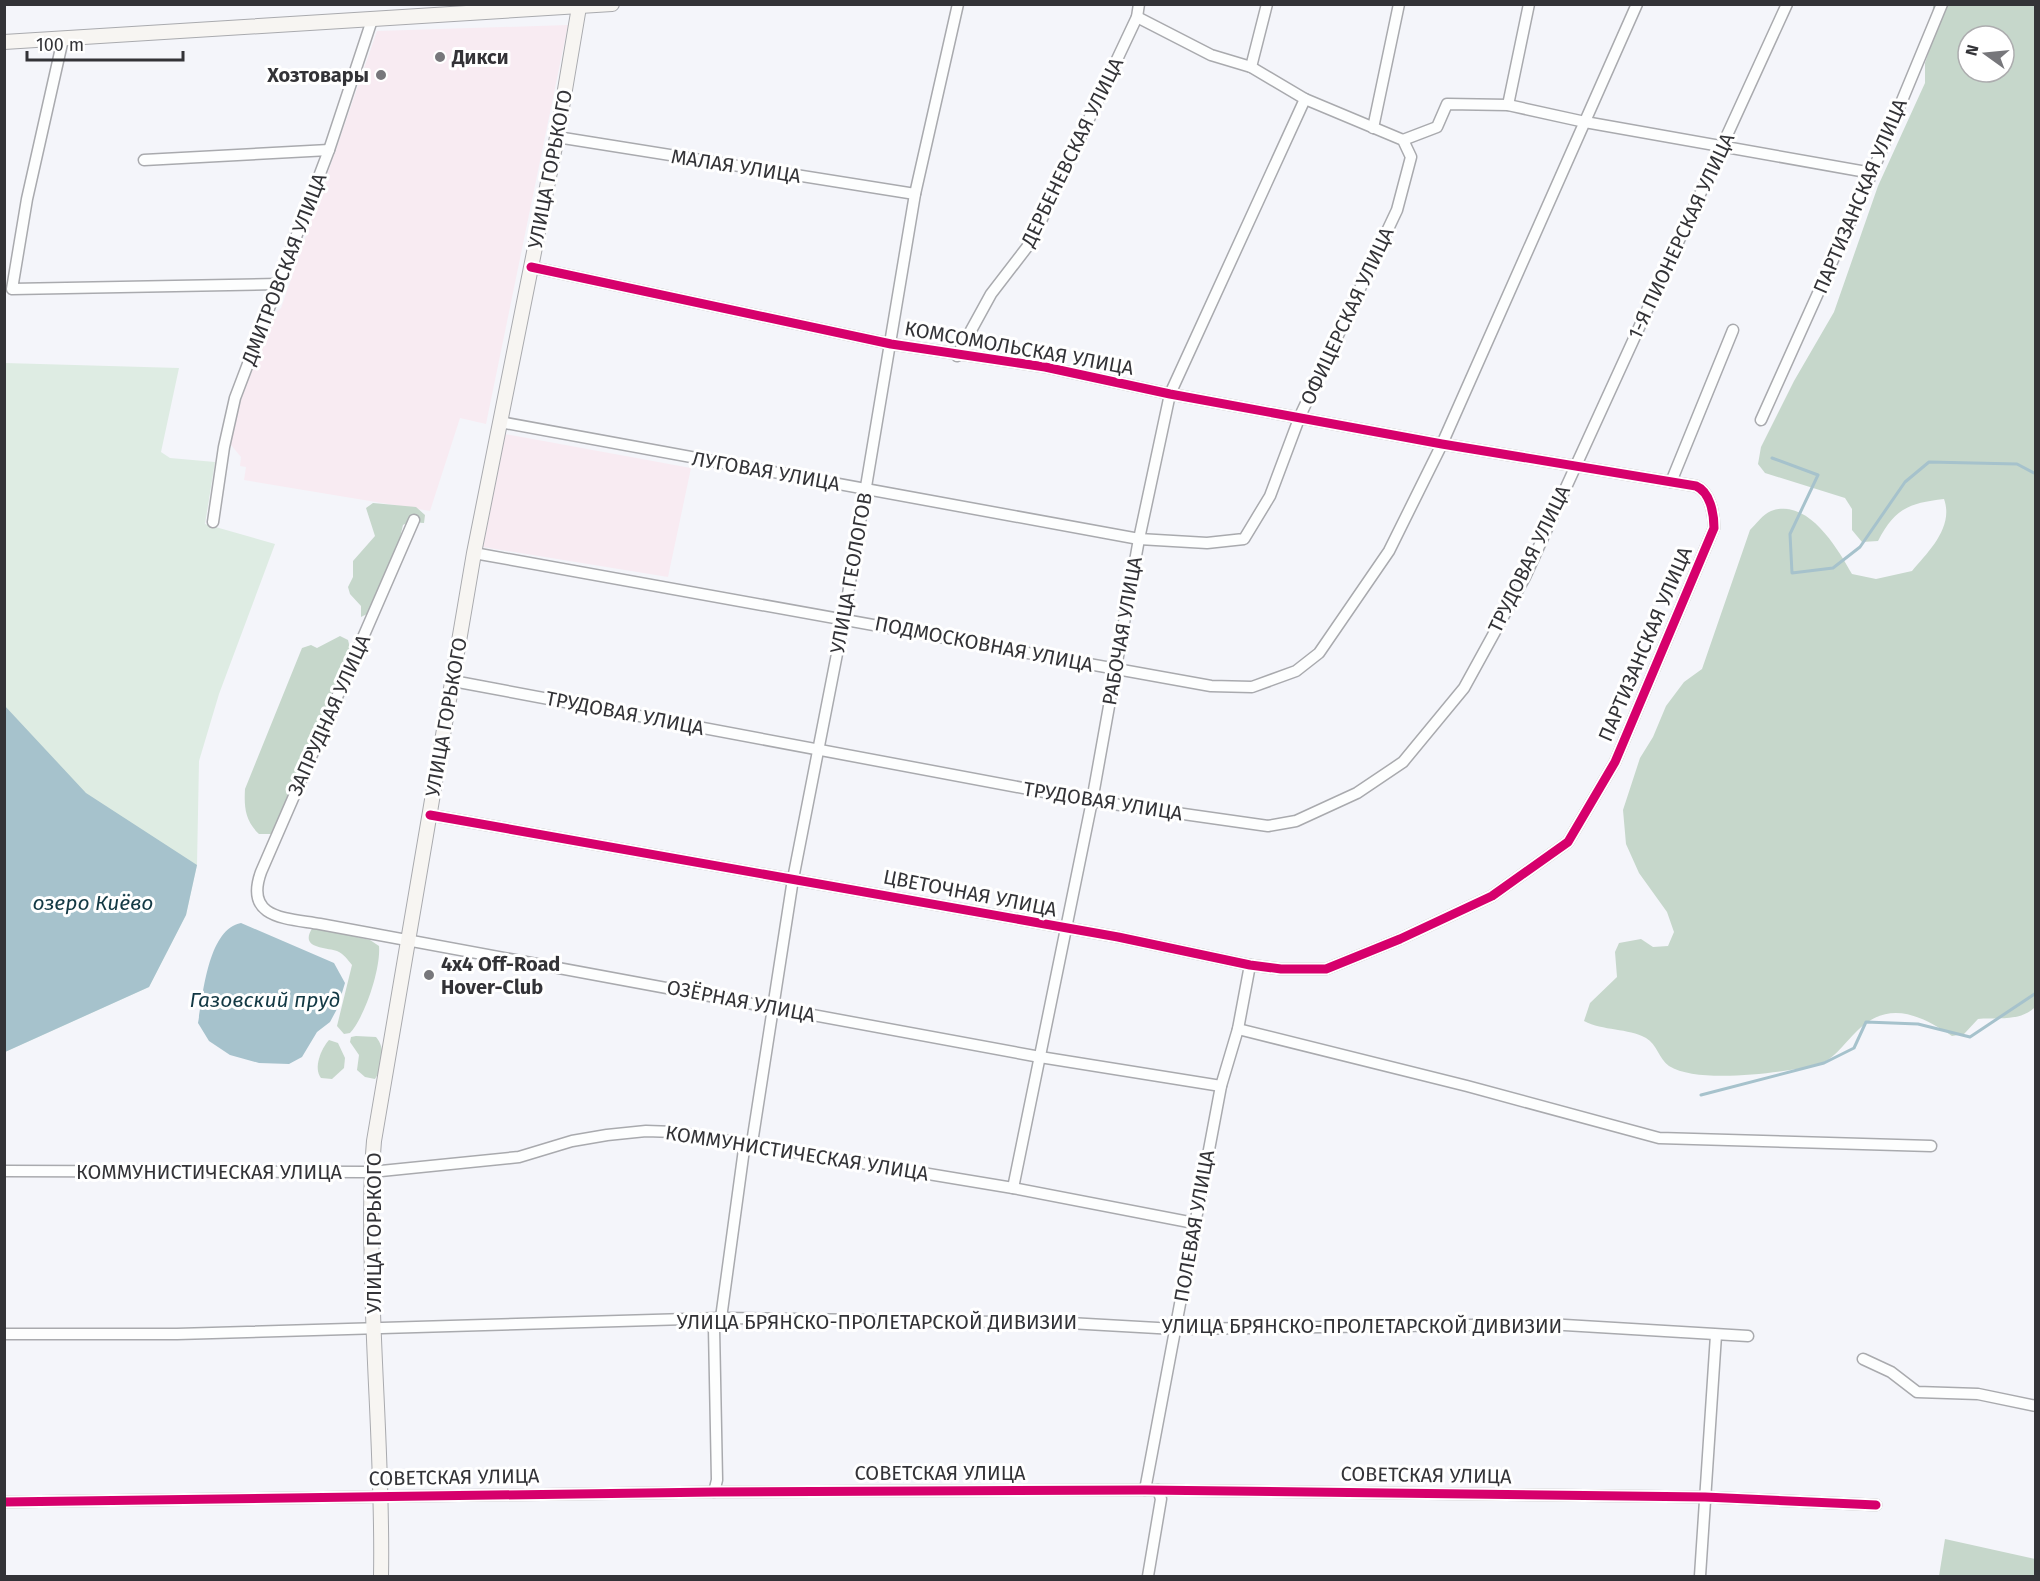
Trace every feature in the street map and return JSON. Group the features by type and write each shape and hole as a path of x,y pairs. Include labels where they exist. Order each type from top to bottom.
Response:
{"street":[{"path":"4,42 612,4"},
{"name":"УЛИЦА ГЕОЛОГОВ","path":"714,1492 717,1480 714,1328 722,1317 793,879 867,489 915,194 958,4"},
{"name":"ДЕРБЕНЕВСКАЯ УЛИЦА","path":"957,356 991,294 1030,242 1137,17 1139,4"},
{"path":"1251,67 1267,4"},
{"path":"1373,128 1399,4"},
{"path":"1508,105 1529,4"},
{"path":"1442,444 1637,4"},
{"name":"1-Я ПИОНЕРСКАЯ УЛИЦА","path":"1574,467 1724,146 1787,4"},
{"name":"ПАРТИЗАНСКАЯ УЛИЦА","path":"1761,420 1872,174 1942,4"},
{"name":"УЛИЦА ГОРЬКОГО","path":"381,1576 382,1496 374,1328 371,1172 383,1084 474,553 557,137 579,7"},
{"path":"1137,17 1211,55 1251,67 1305,99 1403,140 1437,127 1447,104 1508,105 1585,122 1872,174"},
{"name":"ДМИТРОВСКАЯ УЛИЦА","path":"213,522 224,447 235,398 329,150 372,20"},
{"path":"63,39 27,199 12,289 278,284"},
{"name":"РАБОЧАЯ УЛИЦА","path":"1013,1188 1092,801 1139,540 1170,394 1305,99"},
{"name":"МАЛАЯ УЛИЦА","path":"557,137 915,194"},
{"name":"ОФИЦЕРСКАЯ УЛИЦА","path":"1139,540 1207,543 1244,539 1269,496 1300,416 1397,210 1411,157 1403,140"},
{"path":"144,160 329,150"},
{"name":"КОМСОМОЛЬСКАЯ УЛИЦА","path":"531,267 891,344 957,356 1045,367 1170,394 1574,467"},
{"path":"1671,482 1733,330"},
{"name":"ЛУГОВАЯ УЛИЦА","path":"500,422 1139,540"},
{"name":"ПОДМОСКОВНАЯ УЛИЦА","path":"474,553 1211,686 1252,687 1296,671 1319,653 1389,551 1442,444"},
{"name":"ПАРТИЗАНСКАЯ УЛИЦА","path":"1492,896 1568,842 1616,762 1714,528 1714,519 1704,491 1696,486 1574,467"},
{"name":"ТРУДОВАЯ УЛИЦА","path":"453,681 1092,801 1268,826 1296,821 1357,793 1403,762 1464,688 1525,577 1574,467"},
{"name":"ЗАПРУДНАЯ УЛИЦА","path":"264,910 256,898 256,887 261,872 414,520"},
{"name":"ЦВЕТОЧНАЯ УЛИЦА","path":"430,815 1065,930 1118,937 1250,965 1281,969 1326,969 1400,939 1492,896"},
{"name":"ОЗЁРНАЯ УЛИЦА","path":"264,910 290,919 409,939 1040,1057 1221,1086"},
{"name":"ПОЛЕВАЯ УЛИЦА","path":"1145,1490 1221,1086 1238,1029 1250,965"},
{"path":"1238,1029 1467,1086 1659,1138 1931,1146"},
{"name":"КОММУНИСТИЧЕСКАЯ УЛИЦА","path":"4,1171 371,1172 519,1157 572,1141 646,1131 675,1132 749,1142 1013,1188 1194,1223"},
{"name":"УЛИЦА БРЯНСКО-ПРОЛЕТАРСКОЙ ДИВИЗИИ","path":"4,1334 148,1335 722,1317 1069,1323 1175,1329 1548,1324 1748,1336"},
{"path":"1700,1576 1716,1335"},
{"path":"1863,1359 1891,1372 1917,1392 1960,1393 2036,1406"},
{"path":"1148,1576 1161,1499 1158,1490"},
{"name":"СОВЕТСКАЯ УЛИЦА","path":"4,1502 714,1492 1158,1490 1705,1497 1876,1505"}],"shaded area":[{"path":"568,25 486,424 460,418 430,511 244,480 246,467 240,466 241,457 229,439 239,404 274,314 281,308 377,31"},
{"path":"5,363 179,368 161,452 170,458 215,462 205,524 275,544 219,694 199,761 197,865 186,915 149,987 5,1052"},
{"path":"505,434 691,468 668,577 483,547"}],"green space":[{"path":"1933,5 2035,5 2035,1007 2016,1017 1978,1019 1964,1034 1952,1036 1915,1016 1891,1013 1867,1022 1835,1054 1817,1065 1737,1076 1698,1075 1669,1066 1646,1038 1584,1021 1590,1003 1617,977 1615,952 1619,943 1641,939 1653,947 1668,946 1674,932 1667,912 1639,873 1626,844 1623,810 1640,758 1653,737 1666,706 1684,682 1702,669 1750,530 1765,514 1785,509 1797,511 1809,518 1830,539 1852,574 1876,579 1912,571 1943,529 1946,519 1944,499 1913,505 1905,509 1891,521 1878,541 1862,542 1852,530 1852,509 1845,498 1765,473 1758,464 1761,447 1794,381 1834,312 1878,186 1925,83 1925,63 1932,42"},
{"path":"373,503 416,507 425,515 424,523 409,522 403,525 398,546 367,614 361,617 361,606 350,594 348,587 353,577 353,561 375,536 366,508"},
{"path":"340,636 348,640 351,652 273,834 259,834 246,813 245,789 302,648 311,645 317,648"},
{"path":"313,927 370,940 379,946 371,992 356,1026 350,1033 344,1034 337,1026 352,965 339,952 311,943 309,934"},
{"path":"351,1037 376,1037 379,1041 382,1058 375,1079 365,1077 357,1070 359,1055 350,1042"},
{"path":"329,1040 338,1043 345,1058 344,1068 332,1079 321,1078 318,1069 321,1053"},
{"path":"1945,1539 2035,1559 2035,1576 1939,1576"}],"water":[{"name":"озеро Киёво","path":"4,705 86,793 197,865 186,915 149,987 5,1052"},
{"name":"Газовский пруд","path":"241,923 334,963 345,983 337,1009 330,1022 317,1032 302,1057 289,1064 259,1063 230,1055 209,1041 198,1023 205,981 214,950 221,937 230,928"}],"waterway":[{"path":"1772,458 1818,475 1790,534 1792,573 1833,568 1860,547 1905,482 1929,462 2017,464 2036,474"},
{"path":"1701,1095 1824,1063 1854,1048 1866,1022 1918,1024 1970,1037 2036,993"}],"cycle path":[{"path":"430,815 1118,937 1250,965 1281,969 1326,969 1400,939 1492,896 1568,842 1615,762 1714,528 1708,498 1696,486 1442,444 1170,394 1045,367 891,344 531,267"},
{"path":"4,1502 714,1492 1145,1490 1705,1497 1876,1505"}],"place":[{"name":"Дикси","path":"440,57"},
{"name":"Хозтовары","path":"381,75"},
{"name":"4x4 Off-Road Hover-Club","path":"429,975"}]}
